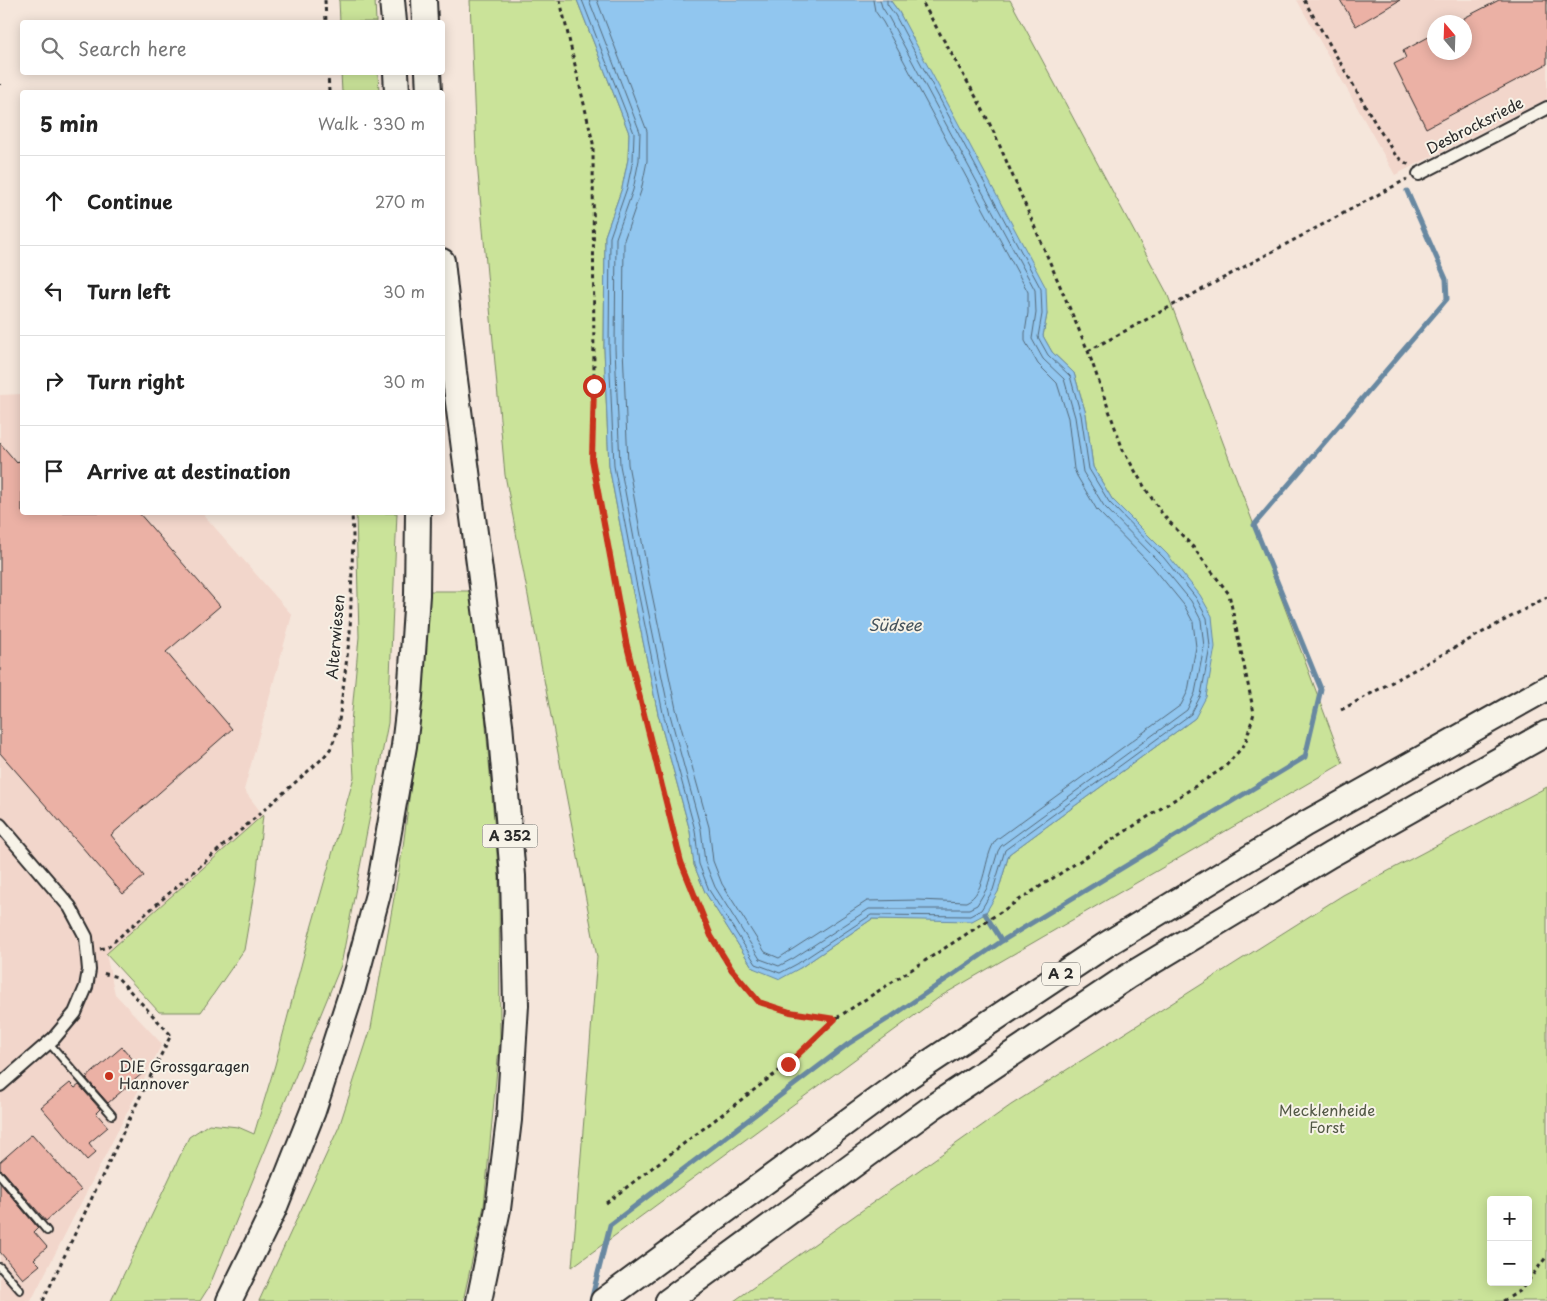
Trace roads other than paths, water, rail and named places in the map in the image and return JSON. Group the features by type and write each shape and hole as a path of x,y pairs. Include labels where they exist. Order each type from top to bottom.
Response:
{"highway":[{"path":"392,0 394,20"},
{"path":"424,0 425,20"},
{"path":"396,75 398,90"},
{"path":"428,75 429,90"},
{"name":"A 352","path":"445,289 454,372 500,724 513,876 516,1005 509,1120 498,1209 478,1301"},
{"path":"229,1301 274,1209 313,1112 352,988 378,894 404,746 409,704 417,595 418,515"},
{"name":"A 2","path":"602,1301 909,1076 1107,944 1305,824 1547,688"},
{"name":"A 2","path":"668,1301 934,1106 1128,977 1330,855 1547,734"}],"street":[{"name":"Desbrocksriede","path":"1419,174 1547,108"},
{"path":"0,825 70,907 86,937 89,970 86,988 75,1013 49,1043 0,1085"}],"lane":[{"path":"49,1043 112,1115"},
{"path":"0,1175 47,1232"},
{"path":"0,1267 20,1290"}],"water":[{"name":"Südsee","path":"577,0 890,0 899,12 1046,288 1047,314 1043,336 1052,352 1074,373 1086,414 1093,467 1112,499 1167,554 1200,595 1212,616 1215,647 1206,697 1195,718 1009,854 998,892 985,914 972,921 872,919 800,968 780,979 753,968 705,892 694,865 690,831 658,714 609,466 604,348 605,236 622,188 628,159 629,133"}],"waterway":[{"path":"1002,941 1305,757 1321,689 1254,525 1447,299 1446,279 1407,191"},
{"path":"591,1301 610,1225 848,1044 1002,941 985,914"}],"place":[{"name":"DIE Grossgaragen Hannover","path":"109,1076"}],"park label":[{"name":"Mecklenheide Forst","path":"1327,1120"}]}
